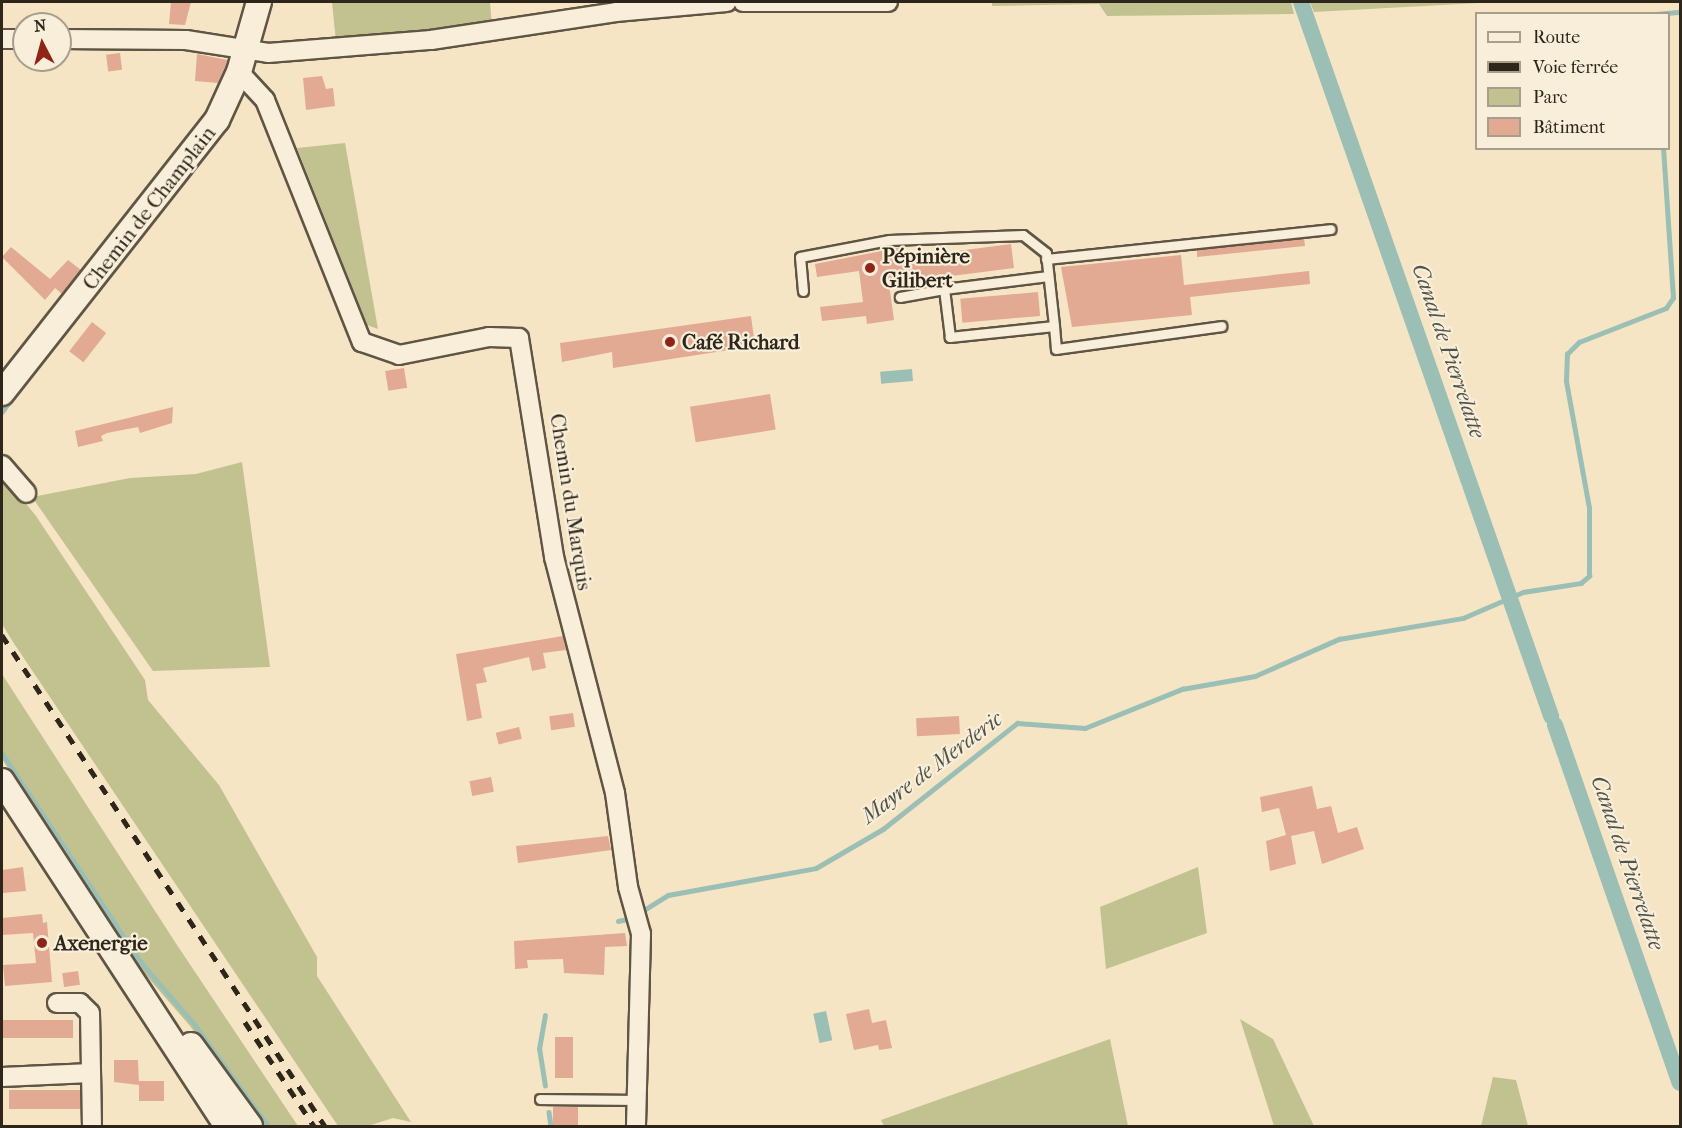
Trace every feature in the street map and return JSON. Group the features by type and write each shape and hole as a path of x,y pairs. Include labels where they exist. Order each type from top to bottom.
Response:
{"street":[{"name":"Chemin de Champlain","path":"2,393 217,120 240,62 259,2"},
{"path":"72,39 186,40 240,62 431,40 616,12 727,2"},
{"path":"743,2 888,2"},
{"name":"Chemin du Marquis","path":"240,62 265,100 362,342 399,355 489,338 519,338 554,557 615,793 636,916 643,980 636,1126"},
{"path":"2,465 26,493"},
{"path":"2,781 165,1026 227,1126"},
{"path":"57,1003 80,1003 90,1013 92,1126"},
{"path":"165,1026 188,1041 250,1126"},
{"path":"2,1077 91,1073"}],"lane":[{"path":"1046,260 1330,229"},
{"path":"803,291 800,257 889,240 1023,235 1046,253 1056,349 1221,326"},
{"path":"900,297 1048,276"},
{"path":"944,289 950,337 1054,326"},
{"path":"540,1099 636,1100"}],"green space":[{"path":"332,2 490,2 492,26 336,42"},
{"path":"992,2 1291,2 1294,14 1107,16 1099,4 992,6"},
{"path":"1310,2 1498,2 1314,12"},
{"path":"345,143 378,329 367,325 297,148"},
{"path":"242,462 270,667 153,671 32,497 130,478 196,474"},
{"path":"2,474 36,516 145,680 148,700 219,785 317,957 317,976 411,1122 393,1118 368,1126 338,1126 13,642 2,624"},
{"path":"2,674 177,945 298,1126 263,1126 249,1110 190,1026 143,972 2,759"},
{"path":"1198,867 1207,933 1106,969 1100,907"},
{"path":"1240,1019 1273,1039 1314,1126 1274,1126"},
{"path":"1110,1039 1128,1126 884,1126 881,1120"},
{"path":"1493,1077 1516,1080 1528,1126 1481,1126"}],"water":[{"path":"912,369 913,381 881,384 880,372"},
{"path":"826,1011 832,1040 820,1043 813,1014"}],"building":[{"path":"171,2 191,2 185,25 169,24"},
{"path":"120,53 122,70 108,72 106,55"},
{"path":"197,54 228,60 218,83 195,81"},
{"path":"322,76 326,89 333,88 335,106 306,110 303,78"},
{"path":"1304,238 1305,246 1197,257 1197,250"},
{"path":"1011,244 1014,268 889,284 894,320 867,324 866,316 822,321 820,307 863,302 859,271 817,277 815,264 902,247 904,258"},
{"path":"11,247 50,279 68,260 81,270 62,294 55,288 45,300 2,257"},
{"path":"1181,255 1184,285 1309,271 1310,284 1190,297 1192,315 1072,327 1061,267"},
{"path":"1038,292 1040,316 962,323 960,299"},
{"name":"Café Richard","path":"751,316 755,346 613,368 612,352 562,362 560,343"},
{"path":"92,322 106,333 83,362 69,351"},
{"path":"404,368 407,388 388,391 385,371"},
{"path":"770,394 776,430 696,442 690,407"},
{"path":"173,407 172,423 140,433 138,427 107,433 101,436 103,441 78,447 75,431"},
{"path":"563,636 566,650 543,653 546,668 532,671 529,657 483,668 487,682 476,684 482,718 467,721 456,654"},
{"path":"573,713 575,727 551,730 549,716"},
{"path":"959,716 960,734 917,736 916,718"},
{"path":"519,727 522,739 499,744 496,733"},
{"path":"491,777 494,792 472,796 469,781"},
{"path":"1312,786 1317,809 1331,806 1338,833 1357,827 1364,849 1322,864 1314,831 1291,836 1296,864 1270,871 1266,841 1286,835 1279,808 1262,812 1260,797"},
{"path":"608,836 611,850 518,863 516,846"},
{"path":"23,867 26,891 2,893 2,870"},
{"path":"42,914 43,923 47,922 52,982 5,986 3,965 36,963 33,933 2,935 2,918"},
{"path":"625,933 627,946 605,947 604,975 564,973 563,959 527,960 528,968 515,969 514,941"},
{"path":"78,971 80,985 64,987 62,973"},
{"path":"869,1009 872,1023 886,1020 892,1048 879,1050 878,1045 854,1050 846,1014"},
{"path":"2,1020 73,1020 73,1038 2,1038"},
{"path":"555,1037 573,1037 573,1078 555,1078"},
{"path":"114,1060 138,1060 139,1085 114,1082"},
{"path":"139,1081 164,1081 164,1101 139,1101"},
{"path":"9,1090 80,1090 80,1109 9,1109"},
{"path":"553,1107 578,1107 578,1125 553,1125"}],"waterway":[{"name":"Canal de Pierrelatte","path":"1301,2 1551,716"},
{"name":"Mayre de Merderic","path":"1670,13 1680,12"},
{"name":"Mayre de Merderic","path":"641,912 668,895 816,868 883,829 1017,723 1085,728 1182,689 1255,676 1339,639 1463,618 1523,592 1581,583 1589,576 1589,508 1566,381 1567,354 1579,342 1666,308 1673,298 1663,150"},
{"path":"2,412 11,399"},
{"name":"Canal de Pierrelatte","path":"1555,725 1680,1083"},
{"path":"2,753 140,961 195,1025 268,1126"},
{"name":"Mayre de Merderic","path":"618,921 632,918"},
{"name":"Mayre de Merderic","path":"545,1016 539,1049 545,1086"},
{"name":"Mayre de Merderic","path":"549,1112 551,1126"}],"railway":[{"path":"2,635 325,1126"},
{"path":"245,1022 314,1126"}],"place":[{"name":"Pépinière Gilibert","path":"870,268"},
{"name":"Café Richard","path":"670,342"},
{"name":"Axenergie","path":"42,943"}]}
